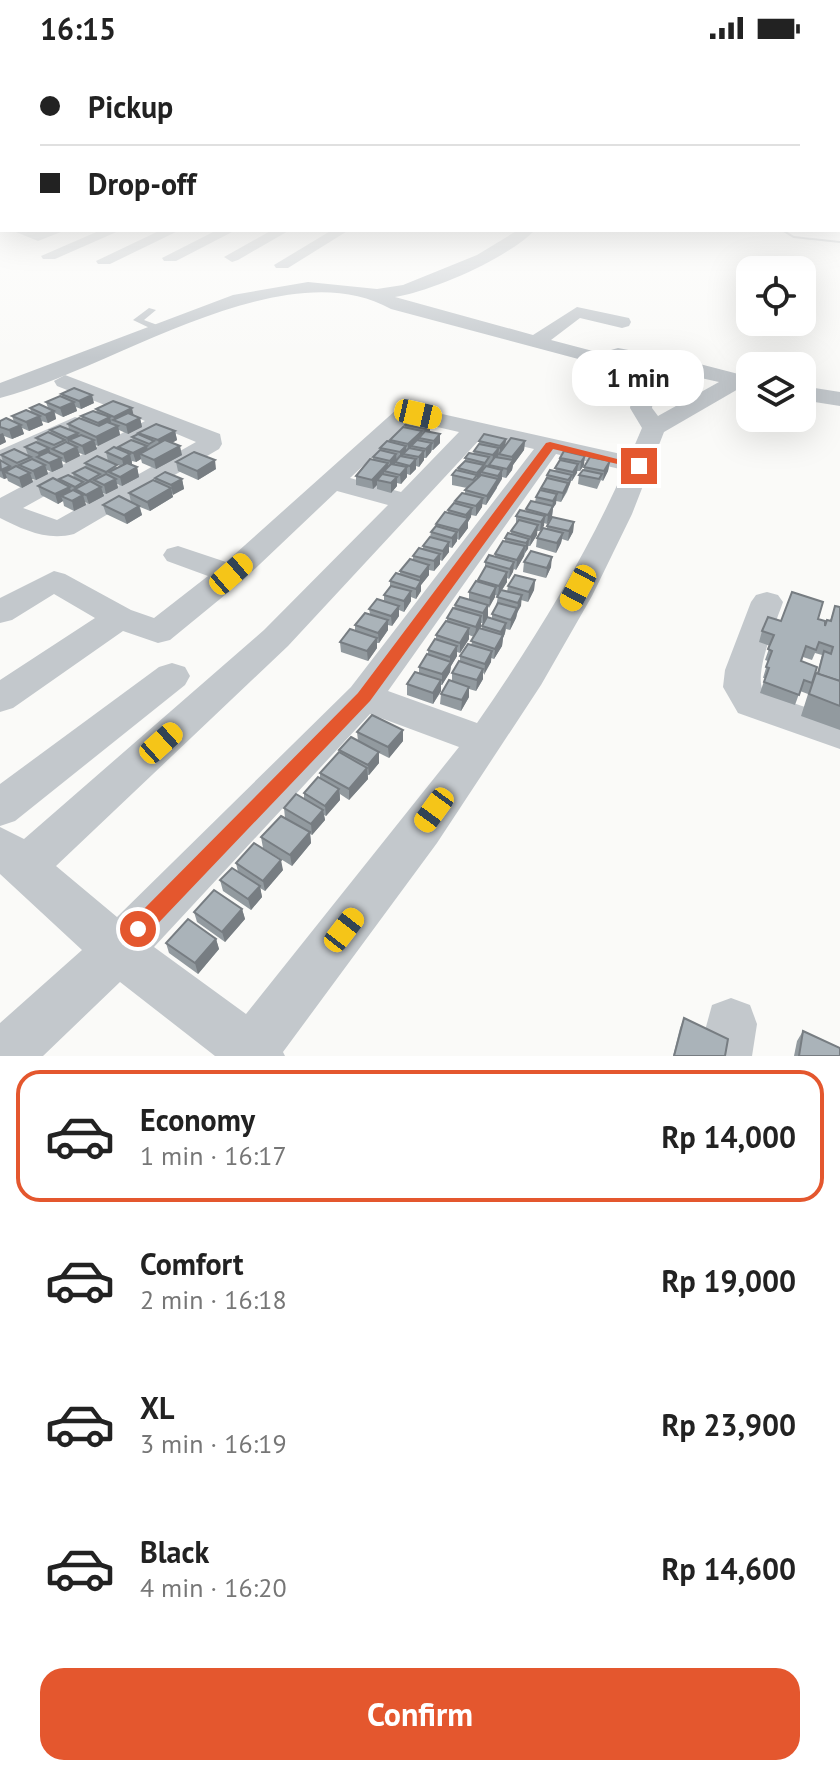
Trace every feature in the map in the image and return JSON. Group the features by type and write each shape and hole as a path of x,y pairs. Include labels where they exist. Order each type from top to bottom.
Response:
{"street":[{"path":"387,300 462,280 448,274 468,265"},
{"path":"0,408 155,319 233,300 308,287 387,300 545,335 641,364 692,368 736,380"},
{"path":"0,391 47,383 245,304 253,297"},
{"path":"545,335 577,312 622,322"},
{"path":"641,364 645,381 641,408 654,428"},
{"path":"1,507 43,527 64,528 210,444 211,439 120,403 47,383"},
{"path":"477,428 276,638 12,857 118,950 254,1053 484,741 553,635 639,466 654,428 736,386"},
{"path":"816,395 840,399"},
{"path":"0,460 120,403"},
{"path":"0,612 54,581 119,618 158,632 231,574 404,415 418,414 639,466"},
{"path":"1,507 164,420"},
{"path":"4,1056 118,950 364,697 550,445"},
{"path":"333,482 408,502"},
{"path":"178,555 231,574"},
{"path":"767,602 743,670 741,687 751,703 840,734"},
{"path":"0,698 119,618"},
{"path":"0,808 172,676"},
{"path":"364,697 484,741"}],"building":[{"path":"74,388 92,395 79,401 61,394"},
{"path":"60,396 74,402 60,408 46,402"},
{"path":"113,401 132,408 114,417 96,409"},
{"path":"39,404 54,411 45,415 30,408"},
{"path":"26,410 40,416 26,422 12,416"},
{"path":"93,411 110,417 98,423 81,416"},
{"path":"128,413 140,418 126,425 113,420"},
{"path":"6,418 21,425 9,430 0,427 0,421"},
{"path":"79,418 99,426 107,422 118,426 96,437 68,424"},
{"path":"411,419 430,423 425,429 405,425"},
{"path":"156,424 175,431 158,440 138,433"},
{"path":"60,426 78,433 67,438 50,430"},
{"path":"403,427 422,431 408,444 390,440"},
{"path":"425,431 440,434 434,441 419,438"},
{"path":"48,432 65,440 54,445 36,438"},
{"path":"138,434 154,441 149,444 132,437"},
{"path":"484,434 506,439 500,446 479,441"},
{"path":"81,435 94,440 82,446 69,440"},
{"path":"511,438 525,441 512,457 499,454"},
{"path":"131,440 147,446 133,453 118,447"},
{"path":"165,440 180,446 154,460 140,454"},
{"path":"417,440 432,443 426,449 411,446"},
{"path":"387,441 406,446 400,452 380,448"},
{"path":"36,442 49,448 38,453 25,447"},
{"path":"66,442 77,447 63,454 52,449"},
{"path":"479,444 499,448 493,455 474,451"},
{"path":"114,447 130,454 122,459 106,452"},
{"path":"409,448 424,451 419,457 403,454"},
{"path":"14,449 31,457 17,463 1,455"},
{"path":"380,450 396,454 390,461 373,457"},
{"path":"564,451 585,456 581,462 560,458"},
{"path":"48,452 61,458 49,463 37,457"},
{"path":"194,452 215,460 197,471 176,462"},
{"path":"469,453 489,457 485,463 465,458"},
{"path":"97,456 117,465 106,472 85,463"},
{"path":"400,456 416,459 410,466 395,462"},
{"path":"495,457 513,460 507,469 489,465"},
{"path":"590,457 610,461 604,471 584,467"},
{"path":"32,459 45,465 33,471 19,465"},
{"path":"370,459 388,463 372,480 356,476"},
{"path":"0,460 10,466 1,470"},
{"path":"560,460 578,464 573,472 555,468"},
{"path":"465,461 484,465 477,473 458,468"},
{"path":"127,463 137,467 120,477 109,472"},
{"path":"391,464 407,467 400,475 384,471"},
{"path":"16,466 30,473 19,478 5,472"},
{"path":"486,466 502,470 498,476 481,472"},
{"path":"85,467 100,474 88,481 73,473"},
{"path":"456,470 477,475 473,480 452,475"},
{"path":"550,470 572,475 568,480 547,475"},
{"path":"583,470 602,474 599,479 579,475"},
{"path":"165,472 182,479 171,485 155,478"},
{"path":"106,474 116,479 104,485 94,480"},
{"path":"382,474 397,477 391,483 377,480"},
{"path":"68,475 83,482 75,487 59,479"},
{"path":"481,475 498,479 487,496 465,490"},
{"path":"53,478 70,487 55,494 38,486"},
{"path":"547,478 568,483 563,493 541,488"},
{"path":"153,480 171,488 147,502 129,493"},
{"path":"90,481 101,487 86,495 75,489"},
{"path":"73,490 83,495 72,501 61,496"},
{"path":"540,490 557,494 553,501 536,497"},
{"path":"462,493 483,498 476,506 455,501"},
{"path":"119,496 139,506 124,515 103,505"},
{"path":"531,501 553,506 548,515 526,509"},
{"path":"454,503 472,508 466,515 448,510"},
{"path":"520,510 545,516 541,522 516,516"},
{"path":"445,512 468,518 459,530 436,524"},
{"path":"552,517 574,522 569,531 547,526"},
{"path":"519,520 538,525 531,537 511,531"},
{"path":"436,526 457,532 452,538 431,532"},
{"path":"543,528 563,533 557,543 537,538"},
{"path":"508,533 529,539 526,543 505,538"},
{"path":"430,537 449,542 443,551 423,546"},
{"path":"503,541 525,546 517,560 495,554"},
{"path":"419,548 440,554 434,561 413,556"},
{"path":"531,551 552,557 547,568 524,562"},
{"path":"489,555 514,562 510,569 485,562"},
{"path":"410,559 429,565 420,577 400,571"},
{"path":"486,566 507,572 499,586 478,580"},
{"path":"396,573 421,581 416,589 390,581"},
{"path":"515,575 535,580 529,592 508,586"},
{"path":"476,581 496,587 490,598 469,592"},
{"path":"391,586 411,591 404,601 384,595"},
{"path":"501,590 522,595 518,603 497,597"},
{"path":"792,592 823,602 818,619 825,621 825,626 827,620 831,621 835,606 840,607 840,681 818,674 824,651 831,654 833,647 819,642 816,650 806,646 801,661 817,667 812,683 804,680 799,695 764,682 772,651 768,649 774,635 762,631 768,617 781,621"},
{"path":"460,597 488,605 483,613 455,605"},
{"path":"377,599 399,606 391,616 369,609"},
{"path":"498,603 517,608 511,620 492,614"},
{"path":"453,608 481,616 476,627 447,618"},
{"path":"365,613 388,620 378,633 355,625"},
{"path":"487,617 506,623 501,632 482,626"},
{"path":"446,621 469,628 460,643 436,635"},
{"path":"479,628 503,635 495,649 471,641"},
{"path":"350,629 377,638 367,651 340,642"},
{"path":"435,639 457,646 450,657 428,650"},
{"path":"468,644 492,651 485,664 460,656"},
{"path":"427,654 451,662 442,674 419,667"},
{"path":"459,661 483,669 477,680 452,673"},
{"path":"415,672 441,680 433,693 407,684"},
{"path":"816,673 840,681 840,706 809,694"},
{"path":"449,680 469,687 462,700 441,694"},
{"path":"372,715 403,730 388,747 357,732"},
{"path":"351,737 379,752 368,765 339,750"},
{"path":"339,752 367,768 349,789 320,773"},
{"path":"318,777 339,789 325,806 304,793"},
{"path":"296,794 323,810 311,824 284,808"},
{"path":"281,816 310,832 290,855 261,837"},
{"path":"254,843 281,860 263,881 236,863"},
{"path":"232,868 260,886 248,899 220,880"},
{"path":"214,890 242,909 222,932 194,912"},
{"path":"188,919 216,939 195,963 166,943"},
{"path":"684,1018 728,1039 725,1056 674,1056"},
{"path":"803,1031 840,1048 840,1056 799,1056"}],"route":[{"path":"138,929 364,697 550,445 639,466"}]}
